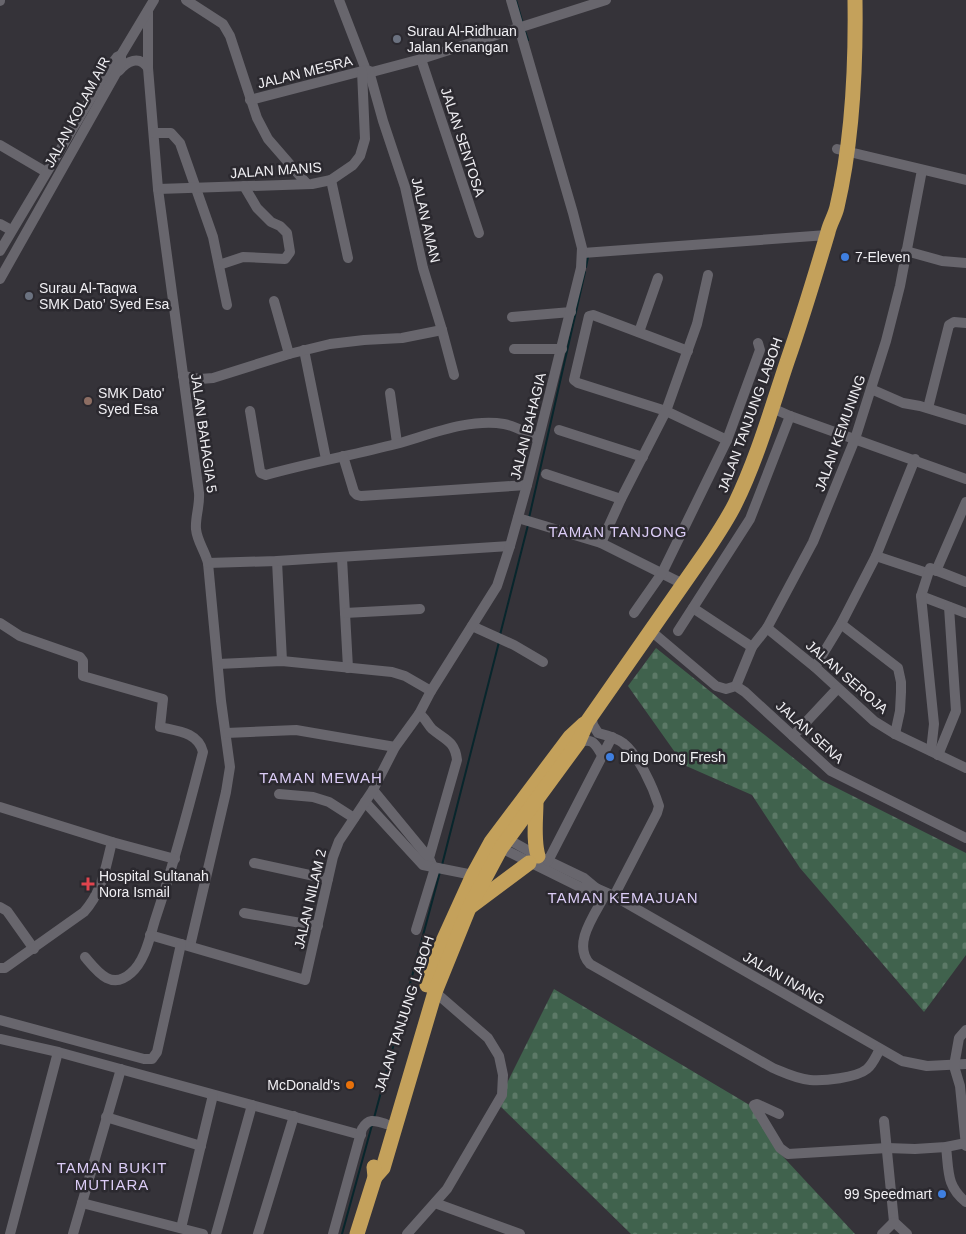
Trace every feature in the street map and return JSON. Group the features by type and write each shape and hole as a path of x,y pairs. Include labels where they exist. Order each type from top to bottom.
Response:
{"highway":[{"name":"JALAN TANJUNG LABOH","path":"842,151 847,38 845,0"},
{"name":"JALAN TANJUNG LABOH","path":"357,1234 375,1177 374,1166 379,1122 443,941 499,840 570,737 589,718 707,550 734,506 758,448 837,209 842,151 855,65 855,0"},
{"name":"JALAN TANJUNG LABOH","path":"499,840 536,801 578,743 589,718"},
{"path":"469,908 539,860 535,835 536,801"},
{"name":"JALAN TANJUNG LABOH","path":"375,1177 383,1168 435,992 469,908 479,876"}],"street":[{"path":"121,55 154,0"},
{"name":"JALAN MESRA","path":"186,0 223,24 230,36 257,118 268,138 307,184"},
{"path":"339,0 366,71"},
{"name":"JALAN BAHAGIA","path":"365,802 395,747 418,714 497,586 510,546 522,519 527,485 538,439 581,268 587,253 573,213 524,26 511,0"},
{"name":"JALAN MESRA","path":"250,100 366,71 372,72 421,60 606,0"},
{"name":"JALAN BAHAGIA 5","path":"0,1020 144,1059 152,1059 157,1052 186,945 226,792 230,766 208,563 206,552 198,540 196,531 199,493 158,189 148,68 148,10"},
{"path":"130,40 137,40 147,49"},
{"name":"JALAN KOLAM AIR","path":"0,279 121,64 121,55"},
{"name":"JALAN KOLAM AIR","path":"0,251 110,66 121,55"},
{"path":"115,75 124,64 131,61 138,60 144,62 148,68"},
{"name":"JALAN SENTOSA","path":"421,60 479,233"},
{"name":"JALAN MANIS","path":"158,189 307,184 331,180 353,165 360,156 365,139 366,71"},
{"name":"JALAN AMAN","path":"366,71 405,187 422,268 454,375"},
{"path":"154,133 170,133 180,143 213,237 227,305"},
{"path":"0,145 46,172"},
{"path":"842,151 966,180"},
{"name":"JALAN KEMUNING","path":"736,686 752,647 767,628 813,542 855,439 889,332 900,286 922,170"},
{"path":"331,180 348,258"},
{"path":"219,265 243,257 285,259 290,252 287,233 280,226 271,222 257,208 244,186"},
{"path":"0,224 12,230"},
{"path":"587,253 828,232"},
{"path":"906,251 942,260 966,263"},
{"path":"601,543 666,411 697,324 708,275"},
{"path":"638,332 658,278"},
{"path":"274,301 290,354"},
{"path":"512,317 571,312"},
{"path":"688,351 593,315 589,316 574,380 578,383 666,411 728,440"},
{"path":"928,408 950,325 954,322 966,323"},
{"path":"183,376 200,379 213,378 290,354 330,344 402,338 442,330"},
{"path":"634,613 662,573 728,440 760,350 758,343"},
{"path":"514,349 562,349"},
{"path":"304,350 326,459"},
{"path":"871,389 903,403 928,408 966,420"},
{"path":"390,393 397,443"},
{"path":"772,408 966,479"},
{"path":"250,412 254,444 261,473 266,474 444,430 492,423 515,427 538,439"},
{"path":"678,631 750,520 790,416"},
{"path":"559,430 643,457"},
{"path":"343,456 354,492 360,496 527,485"},
{"path":"815,667 841,624 876,556 915,459"},
{"path":"546,474 621,499"},
{"path":"934,753 934,724 921,596 966,502"},
{"path":"522,519 601,543 683,584"},
{"path":"208,563 342,558 510,546"},
{"path":"876,556 966,582"},
{"path":"342,558 348,668"},
{"path":"277,561 282,661"},
{"path":"921,596 966,613"},
{"path":"934,753 956,711 950,607"},
{"path":"693,608 752,647"},
{"path":"345,613 420,609"},
{"path":"0,623 20,636 80,657 83,661 83,676 163,699 160,727 191,735 199,741 203,752 175,859 142,958 131,973 120,979 108,980 100,975 85,957"},
{"path":"841,624 898,668 901,692 900,711 895,734"},
{"path":"472,626 502,639 543,662"},
{"name":"JALAN SEROJA","path":"767,628 815,667 874,721 895,734 934,753 965,765"},
{"path":"651,631 716,686 726,689 736,686"},
{"path":"218,664 282,661 392,672 406,676 431,691"},
{"name":"JALAN SENA","path":"736,686 745,692 831,771 966,838"},
{"path":"793,736 837,688"},
{"path":"416,930 435,866 457,760 450,741 431,728 422,715 418,714"},
{"path":"589,718 598,732 622,742 632,752 641,765 659,806 657,813 605,893 582,944 585,958 590,964 773,1068 793,1076 811,1080 858,1074 872,1064 880,1050"},
{"path":"226,734 296,730 395,747"},
{"path":"539,860 612,737"},
{"path":"578,743 586,739 591,741 602,755"},
{"path":"373,790 435,866"},
{"path":"279,794 313,797 329,802 354,818"},
{"path":"365,802 435,866 479,876"},
{"name":"JALAN NILAM 2","path":"186,945 305,980 328,879 339,841 365,802"},
{"path":"0,807 112,842 175,859"},
{"name":"JALAN INANG","path":"499,840 539,860 584,878 605,893 880,1050 910,1064 927,1066 966,1064"},
{"path":"0,968 5,968 34,948 84,912 93,902 100,889 112,842"},
{"name":"JALAN INANG","path":"539,860 582,888 605,893"},
{"path":"254,863 328,879"},
{"path":"0,907 7,911 34,948"},
{"path":"244,912 318,926"},
{"path":"150,936 186,945"},
{"path":"406,1234 447,1189 502,1095 503,1075 498,1056 488,1038 435,992"},
{"path":"779,1114 757,1104 754,1106 780,1148 788,1154 887,1148 946,1147 966,1142 960,1086 954,1066 959,1038 966,1030"},
{"path":"0,1039 58,1052 361,1135"},
{"path":"10,1234 58,1052"},
{"path":"73,1234 121,1069"},
{"path":"181,1228 213,1095"},
{"path":"216,1234 252,1105"},
{"path":"106,1116 201,1146"},
{"path":"258,1234 294,1116"},
{"path":"884,1121 894,1222 907,1234"},
{"path":"333,1234 364,1124 379,1122"},
{"path":"946,1147 951,1184 956,1194 966,1202"},
{"path":"82,1203 203,1234"},
{"path":"435,1203 520,1234"},
{"path":"882,1234 894,1222"}],"green space":[{"path":"656,648 821,780 966,853 966,955 924,1012 800,868 752,795 684,765 628,686"},
{"path":"554,989 758,1110 775,1148 855,1234 631,1234 497,1103"}],"waterway":[{"path":"516,0 523,24"},
{"path":"525,31 528,40"},
{"path":"586,267 588,257"},
{"path":"529,518 585,272"},
{"path":"500,635 528,525"},
{"path":"442,865 499,642"},
{"path":"374,1118 440,872"},
{"path":"342,1234 372,1125"}],"place":[{"name":"Surau Al-Ridhuan Jalan Kenangan","path":"397,39"},
{"name":"7-Eleven","path":"845,257"},
{"name":"Surau Al-Taqwa SMK Dato’ Syed Esa","path":"29,296"},
{"name":"SMK Dato' Syed Esa","path":"88,401"},
{"name":"Ding Dong Fresh","path":"610,757"},
{"name":"Hospital Sultanah Nora Ismail","path":"88,884"},
{"name":"McDonald's","path":"350,1085"},
{"name":"99 Speedmart","path":"942,1194"}],"district":[{"name":"TAMAN TANJONG","path":"618,532"},
{"name":"TAMAN MEWAH","path":"321,778"},
{"name":"TAMAN KEMAJUAN","path":"623,898"},
{"name":"TAMAN BUKIT MUTIARA","path":"112,1176"}]}
